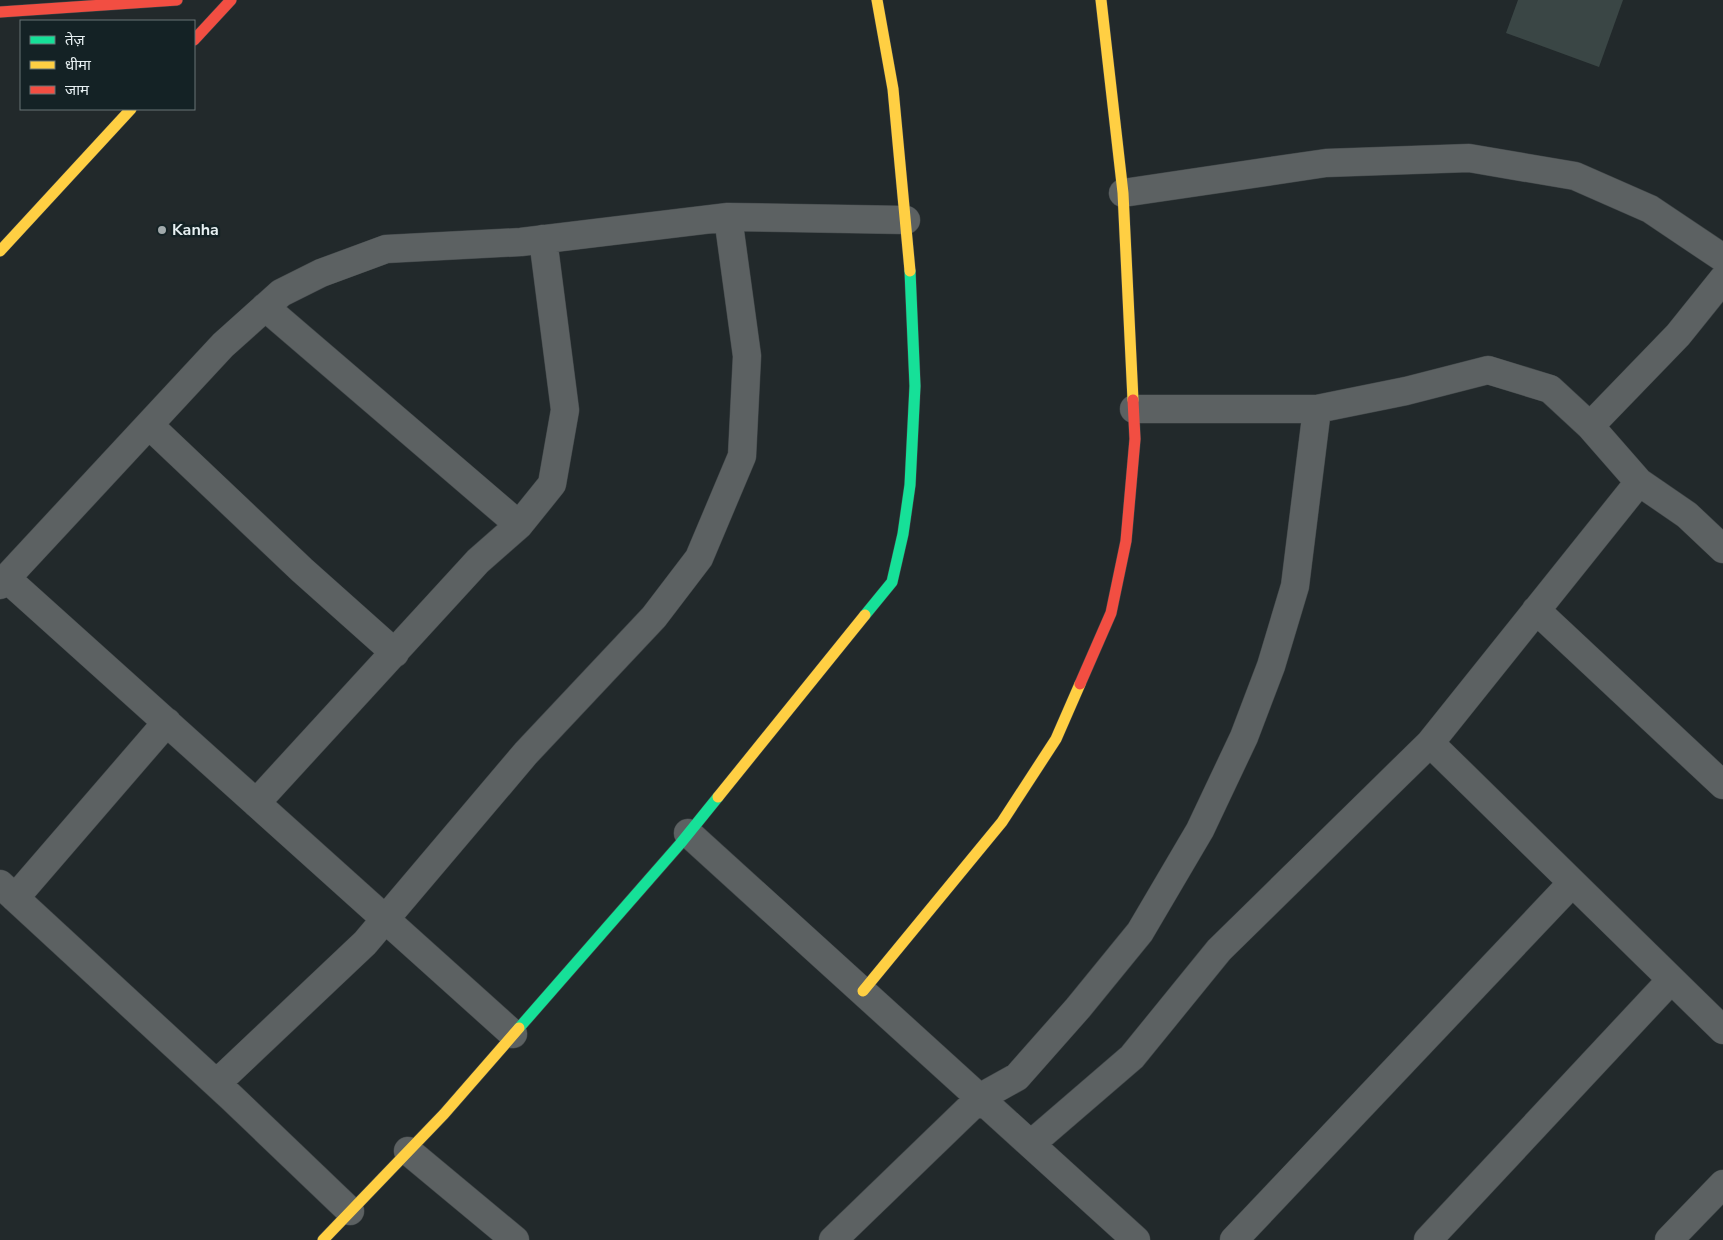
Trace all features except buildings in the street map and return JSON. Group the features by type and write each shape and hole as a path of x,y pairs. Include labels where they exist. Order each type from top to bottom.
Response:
{"street":[{"path":"0,12 177,0"},
{"path":"195,39 231,0"},
{"path":"322,1240 408,1151 688,833 892,582 903,541 911,485 916,423 906,220 889,56 877,0"},
{"path":"863,991 1002,822 1056,739 1111,614 1126,541 1135,440 1123,193 1101,0"},
{"path":"0,251 130,110"},
{"path":"1123,193 1326,163 1469,158 1575,176 1650,209 1723,258"},
{"path":"513,1034 167,722 3,581 223,346 281,292 321,273 386,249 544,239 728,217 906,220"},
{"path":"216,1083 365,943 526,753 654,617 699,558 742,456 746,356 728,217"},
{"path":"256,803 395,654 478,561 519,525 552,484 566,410 544,239"},
{"path":"1590,426 1678,335 1723,279"},
{"path":"265,307 519,525"},
{"path":"1134,409 1317,408 1406,391 1488,370 1550,389 1590,426 1639,482 1686,515 1723,549"},
{"path":"834,1240 981,1097 1018,1077 1084,1001 1140,932 1200,830 1244,737 1268,675 1294,586 1317,408"},
{"path":"149,425 302,570 395,654"},
{"path":"1031,1144 1132,1057 1219,950 1430,742 1639,482"},
{"path":"1536,610 1723,785"},
{"path":"167,722 8,891 216,1083 350,1211"},
{"path":"1430,742 1723,1030"},
{"path":"688,833 981,1097 1125,1236"},
{"path":"1234,1240 1572,883"},
{"path":"1428,1240 1671,980"},
{"path":"408,1151 515,1240"},
{"path":"1669,1240 1723,1184"}],"traffic: fast":[{"path":"865,615 892,582 903,534 910,485 915,386 910,271"},
{"path":"519,1028 680,844 718,797"}],"traffic: slow":[{"path":"877,0 893,89 910,271"},
{"path":"1101,0 1123,193 1133,400"},
{"path":"0,251 130,110"},
{"path":"718,797 865,615"},
{"path":"863,991 1002,822 1056,739 1080,684"},
{"path":"323,1240 444,1114 519,1028"}],"traffic: jam":[{"path":"0,12 177,0"},
{"path":"195,39 231,0"},
{"path":"1080,684 1111,613 1126,541 1135,439 1133,400"}],"place":[{"name":"Kanha","path":"162,230"}]}
